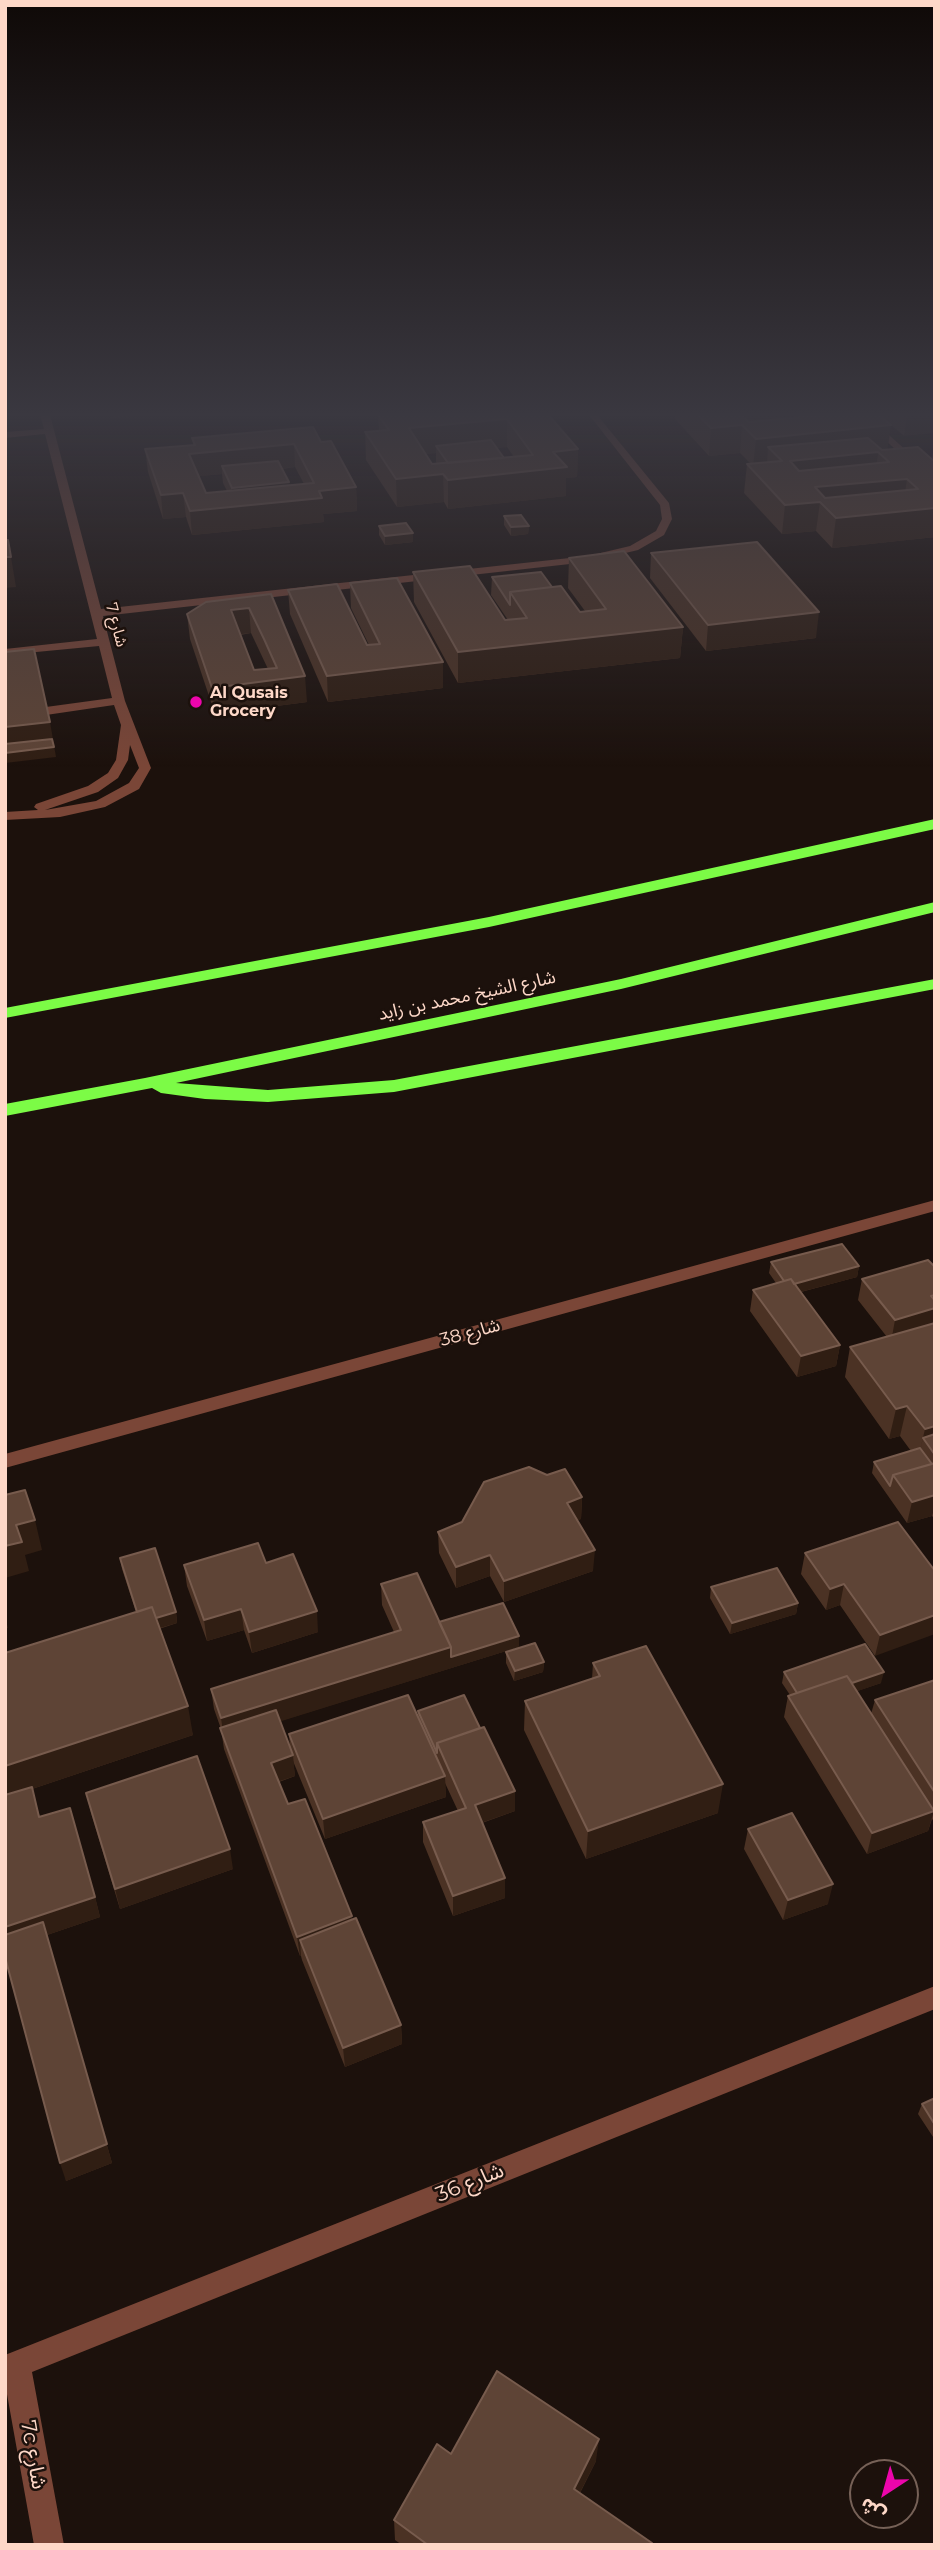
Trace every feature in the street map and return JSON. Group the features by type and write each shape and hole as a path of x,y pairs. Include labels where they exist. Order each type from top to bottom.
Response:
{"highway":[{"path":"5,1013 489,922 935,824"},
{"name":"شارع الشيخ محمد بن زايد","path":"5,1110 145,1084 621,984 935,907"},
{"path":"145,1084 205,1093 268,1096 394,1086 935,984"}],"street":[{"name":"شارع 7","path":"5,815 87,808 112,799 134,786 141,777 144,760 119,701 75,530"},
{"path":"97,613 588,559 634,548 662,530"},
{"path":"5,641 6,652 104,642"},
{"path":"46,711 119,701"},
{"path":"5,815 66,799 104,782 113,775 122,760 127,725"},
{"name":"شارع 38","path":"5,1461 935,1205"},
{"name":"شارع 36","path":"11,2367 935,1997"},
{"name":"7c شارع","path":"11,2367 49,2545"}],"building":[{"path":"381,530 411,530 413,533 385,536"},
{"path":"5,540 8,540 11,557 5,557"},
{"path":"757,542 819,612 708,625 651,553"},
{"path":"624,551 683,627 458,652 413,572 470,566 505,620 527,618 510,592 561,586 580,612 606,609 569,558"},
{"path":"541,572 552,587 510,592 510,605 492,577"},
{"path":"397,578 443,662 327,676 288,590 337,584 367,645 380,644 350,583"},
{"path":"271,594 305,676 212,688 187,614 206,602","holes":["249,608 277,668 254,670 231,610"]},
{"path":"34,649 50,722 5,727 5,652"},
{"path":"52,739 54,747 5,753 5,744"},
{"path":"842,1244 859,1266 794,1284 791,1279 784,1281 771,1262"},
{"path":"928,1260 935,1267 935,1295 931,1296 935,1301 935,1308 895,1320 862,1279"},
{"path":"791,1279 840,1345 801,1356 753,1290"},
{"path":"935,1323 935,1426 925,1429 907,1406 896,1409 850,1347"},
{"path":"935,1434 935,1455 923,1438"},
{"path":"920,1448 932,1464 893,1475 890,1486 874,1462"},
{"path":"935,1463 935,1495 912,1502 893,1475"},
{"path":"529,1467 547,1475 565,1469 582,1497 567,1503 595,1550 504,1581 490,1555 456,1567 438,1532 462,1522 484,1482"},
{"path":"25,1490 35,1520 16,1525 22,1542 5,1546 5,1495"},
{"path":"898,1522 935,1571 935,1615 880,1635 844,1584 830,1589 805,1553"},
{"path":"258,1543 266,1563 293,1554 317,1611 249,1632 241,1609 204,1620 184,1565"},
{"path":"155,1548 176,1612 156,1618 152,1607 137,1612 120,1558"},
{"path":"777,1568 798,1603 732,1623 711,1587"},
{"path":"417,1573 451,1647 221,1718 211,1689 401,1630 381,1584"},
{"path":"503,1603 519,1636 451,1657 451,1647 439,1622"},
{"path":"152,1607 188,1706 5,1766 5,1653"},
{"path":"535,1643 544,1662 515,1671 506,1652"},
{"path":"865,1644 884,1672 852,1683 847,1676 797,1693 784,1672"},
{"path":"646,1646 723,1784 588,1831 525,1701 600,1676 593,1663"},
{"path":"847,1676 934,1811 872,1833 788,1696"},
{"path":"935,1680 935,1793 875,1700"},
{"path":"408,1695 445,1776 323,1819 289,1734"},
{"path":"464,1695 480,1728 437,1743 437,1753 418,1711"},
{"path":"276,1710 293,1755 271,1763 288,1804 305,1799 352,1916 297,1937 220,1728"},
{"path":"484,1727 515,1791 475,1805 505,1878 453,1896 423,1822 466,1808 437,1743"},
{"path":"197,1756 230,1849 115,1889 86,1793"},
{"path":"32,1787 39,1817 70,1808 95,1897 5,1927 5,1795"},
{"path":"792,1813 833,1884 788,1900 748,1829"},
{"path":"356,1918 401,2025 343,2048 300,1940"},
{"path":"43,1922 107,2144 60,2163 5,1957 5,1935"},
{"path":"935,2098 935,2125 922,2104"},
{"path":"497,2371 599,2439 574,2489 652,2543 651,2545 428,2545 394,2520 437,2444 451,2454"}],"place":[{"name":"Al Qusais Grocery","path":"196,702"}]}
